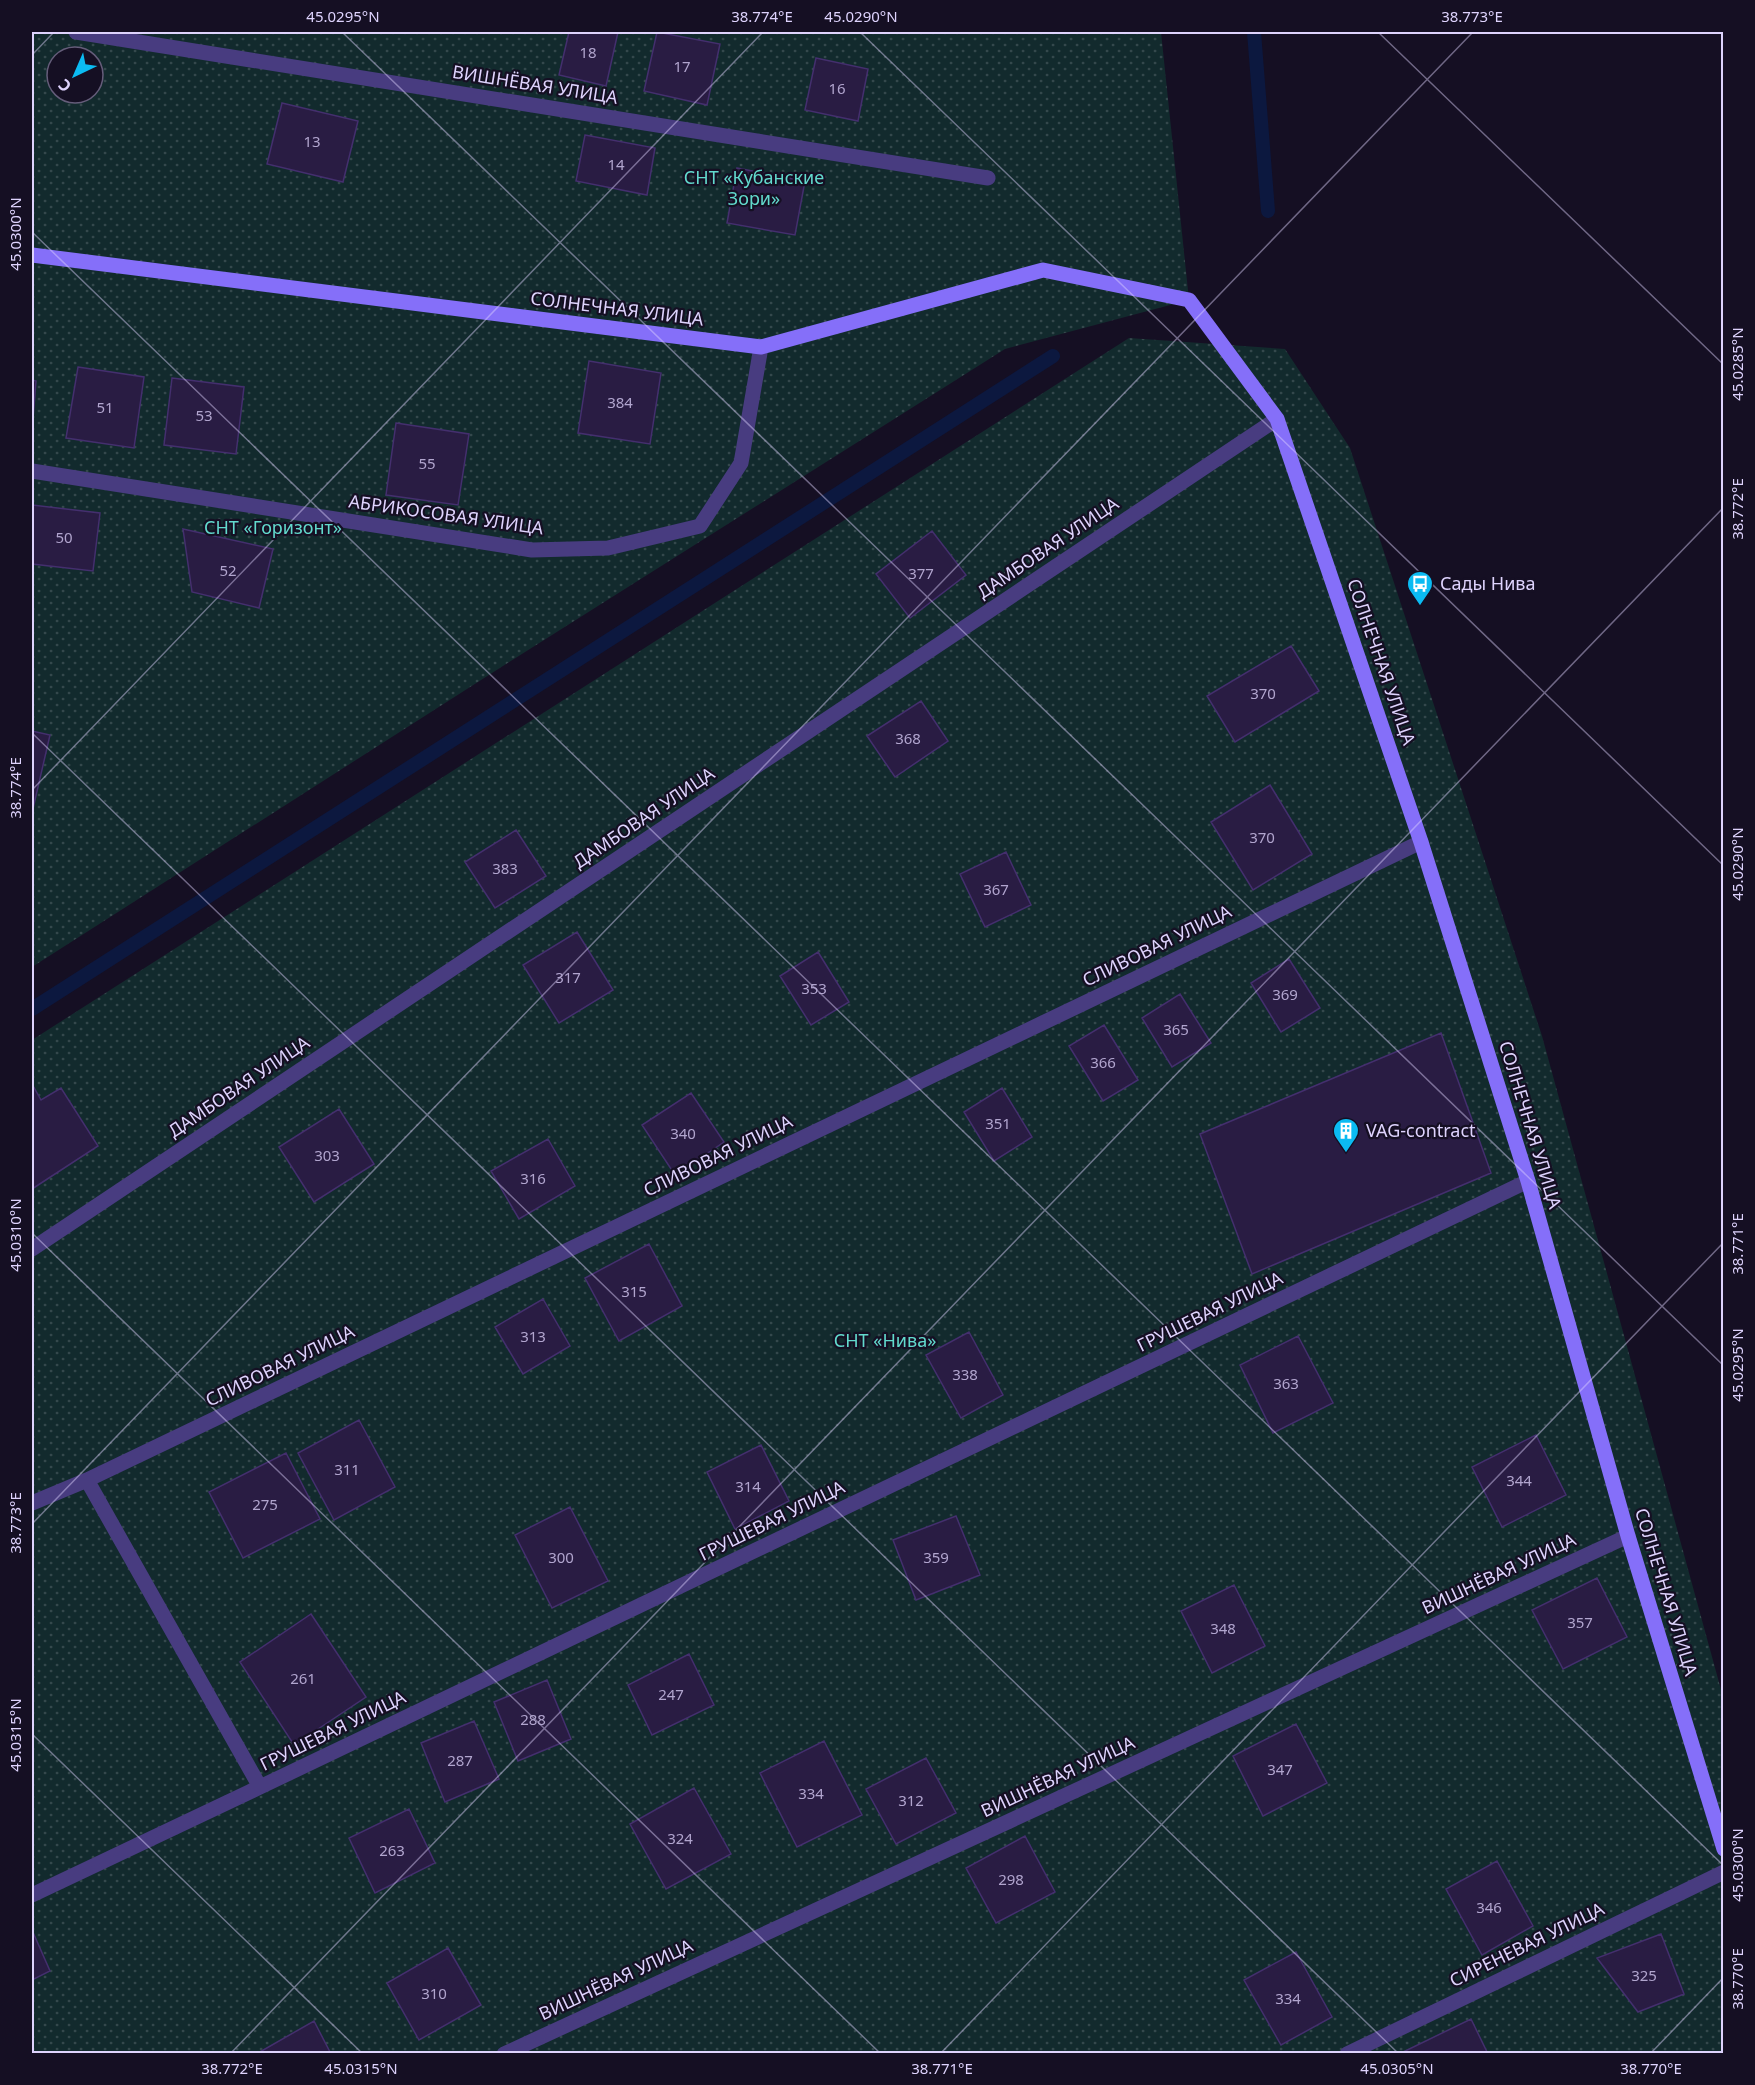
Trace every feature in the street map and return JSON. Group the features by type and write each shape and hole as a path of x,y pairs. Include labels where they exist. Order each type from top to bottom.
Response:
{"street":[{"name":"ВИШНЁВАЯ УЛИЦА","path":"76,32 988,178"},
{"name":"СОЛНЕЧНАЯ УЛИЦА","path":"32,255 760,347 1043,270 1189,300 1277,419 1421,842 1528,1181 1628,1536 1724,1849"},
{"name":"АБРИКОСОВАЯ УЛИЦА","path":"32,471 532,550 608,548 700,526 741,463 760,347"},
{"name":"ДАМБОВАЯ УЛИЦА","path":"32,1249 1277,419"},
{"name":"СЛИВОВАЯ УЛИЦА","path":"32,1503 87,1480 1421,842"},
{"name":"ГРУШЕВАЯ УЛИЦА","path":"32,1894 260,1788 1528,1181"},
{"path":"87,1480 260,1788"},
{"name":"ВИШНЁВАЯ УЛИЦА","path":"504,2054 1628,1536"},
{"name":"СИРЕНЕВАЯ УЛИЦА","path":"1347,2054 1724,1872"}],"green space":[{"path":"32,32 1161,32 1189,300 1005,349 32,967"},
{"name":"СНТ «Нива»","path":"1129,338 1285,349 1350,448 1542,1036 1723,1697 1723,2053 32,2054 32,1040"}],"building":[{"path":"569,32 618,32 606,86 559,75"},
{"path":"657,32 720,44 707,105 644,91"},
{"path":"816,58 868,69 858,121 805,110"},
{"path":"282,103 358,121 343,182 267,164"},
{"path":"585,135 655,148 647,195 576,181"},
{"path":"737,168 805,181 795,235 727,223"},
{"path":"589,361 661,373 650,444 578,433"},
{"path":"78,367 144,377 134,448 66,438"},
{"path":"172,378 244,387 236,454 164,445"},
{"path":"32,380 36,381 32,432"},
{"path":"396,423 469,434 458,505 386,495"},
{"path":"32,505 100,513 93,571 32,564"},
{"path":"183,529 273,549 259,608 192,592"},
{"path":"932,531 966,575 910,618 876,574"},
{"path":"1291,646 1319,691 1235,742 1207,696"},
{"path":"921,701 948,741 895,777 867,736"},
{"path":"32,731 50,735 32,813"},
{"path":"1270,785 1312,854 1253,890 1211,822"},
{"path":"516,830 546,876 495,908 465,862"},
{"path":"1006,852 1031,905 985,927 960,874"},
{"path":"577,932 613,990 559,1023 523,965"},
{"path":"818,952 849,1002 811,1025 780,976"},
{"path":"1289,959 1320,1008 1281,1032 1251,983"},
{"path":"1180,994 1211,1043 1172,1067 1142,1018"},
{"path":"1104,1025 1138,1080 1103,1101 1069,1046"},
{"name":"VAG-contract","path":"1441,1033 1491,1173 1252,1274 1200,1134"},
{"path":"32,1084 41,1100 61,1088 98,1146 32,1189"},
{"path":"1002,1088 1032,1137 994,1161 964,1112"},
{"path":"691,1093 724,1142 675,1175 642,1125"},
{"path":"339,1109 374,1164 314,1202 279,1147"},
{"path":"548,1139 575,1186 519,1219 491,1171"},
{"path":"649,1244 682,1306 619,1341 585,1278"},
{"path":"543,1299 570,1346 523,1374 495,1327"},
{"path":"969,1332 1003,1395 961,1418 926,1355"},
{"path":"1298,1336 1333,1403 1273,1433 1240,1365"},
{"path":"359,1420 395,1487 334,1520 298,1453"},
{"path":"1536,1435 1566,1495 1502,1527 1472,1467"},
{"path":"761,1445 789,1501 735,1529 707,1472"},
{"path":"286,1453 320,1519 243,1558 209,1492"},
{"path":"570,1507 608,1581 552,1608 515,1535"},
{"path":"956,1516 980,1575 916,1600 893,1540"},
{"path":"1597,1578 1627,1637 1563,1669 1532,1610"},
{"path":"1234,1585 1265,1646 1212,1673 1181,1611"},
{"path":"311,1614 366,1697 294,1745 240,1662"},
{"path":"689,1654 714,1705 652,1735 628,1685"},
{"path":"547,1680 571,1739 518,1761 494,1702"},
{"path":"474,1721 499,1779 445,1802 421,1743"},
{"path":"1296,1724 1327,1783 1263,1816 1233,1756"},
{"path":"824,1741 862,1815 797,1847 760,1773"},
{"path":"926,1758 956,1813 896,1844 866,1789"},
{"path":"694,1788 731,1854 666,1889 630,1824"},
{"path":"409,1809 435,1863 375,1893 349,1838"},
{"path":"1025,1836 1055,1892 996,1923 966,1868"},
{"path":"1497,1861 1533,1926 1482,1955 1446,1889"},
{"path":"32,1930 50,1971 32,1980"},
{"path":"1661,1934 1684,1994 1638,2012 1597,1958"},
{"path":"448,1948 481,2005 419,2040 387,1983"},
{"path":"1296,1952 1332,2017 1281,2045 1244,1980"},
{"path":"1471,2019 1488,2054 1399,2054"},
{"path":"314,2021 331,2054 258,2054 258,2053"}],"waterway":[{"path":"1254,32 1268,211"},
{"path":"32,1009 1053,356"}],"place":[{"name":"Сады Нива","path":"1420,607"},
{"name":"VAG-contract","path":"1346,1154"}],"park label":[{"name":"СНТ «Кубанские Зори»","path":"754,188"},
{"name":"СНТ «Горизонт»","path":"273,528"}]}
